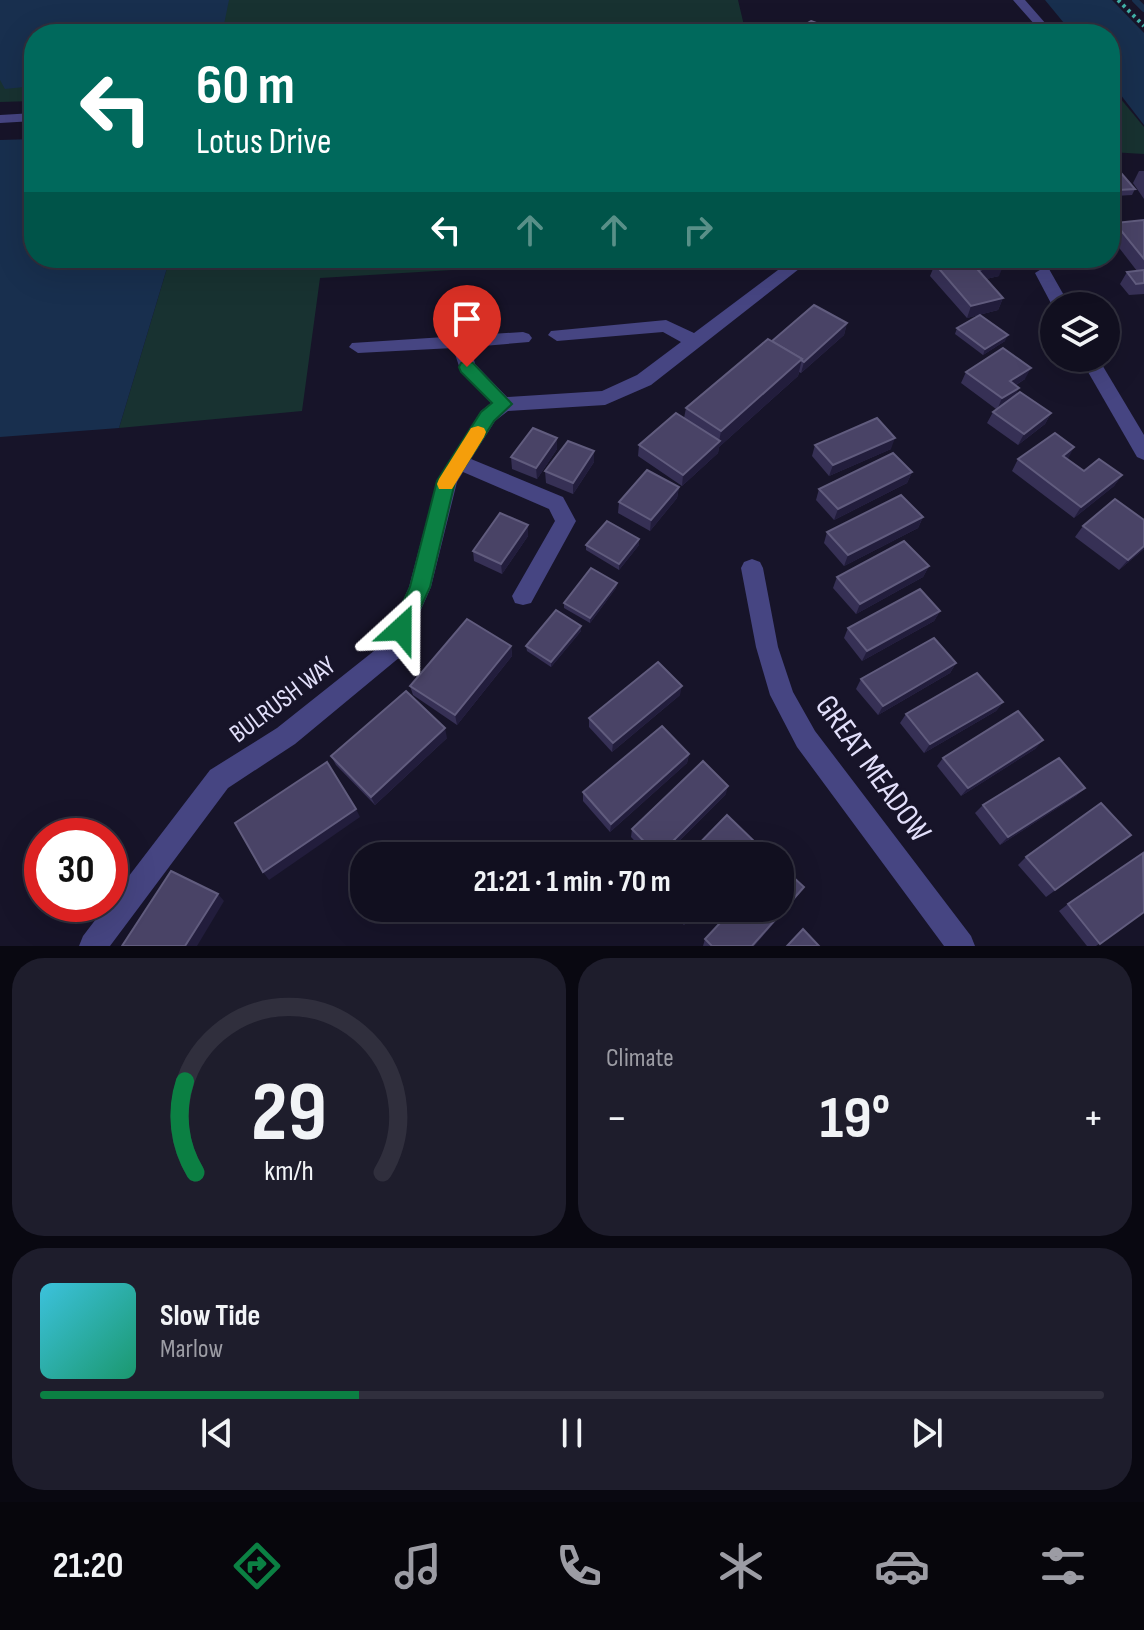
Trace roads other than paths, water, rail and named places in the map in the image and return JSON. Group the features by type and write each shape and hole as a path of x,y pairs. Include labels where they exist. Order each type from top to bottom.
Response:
{"street":[{"path":"461,343 467,367 503,404 605,398 644,380 792,268"},
{"path":"1043,273 1053,292"},
{"path":"557,335 666,326 695,342"},
{"path":"358,347 523,338"},
{"path":"1097,372 1144,452"},
{"name":"BULRUSH WAY","path":"93,946 219,779 286,736 392,650 420,587 447,481 488,416 503,404"},
{"path":"458,462 556,503 566,521 523,596"},
{"name":"GREAT MEADOW","path":"752,568 774,671 782,695 806,739 961,946"}],"lane":[{"path":"1019,0 1040,24"},
{"path":"0,119 24,118"}],"water":[{"path":"0,0 229,0 224,24 24,24 24,87 5,89 0,80"},
{"path":"1045,0 1112,0 1144,33 1144,125 1120,94 1120,24 1065,24"},
{"path":"24,139 24,268 167,268 119,428 0,437 0,140"}],"waterway":[{"path":"1135,0 1144,9"}]}
